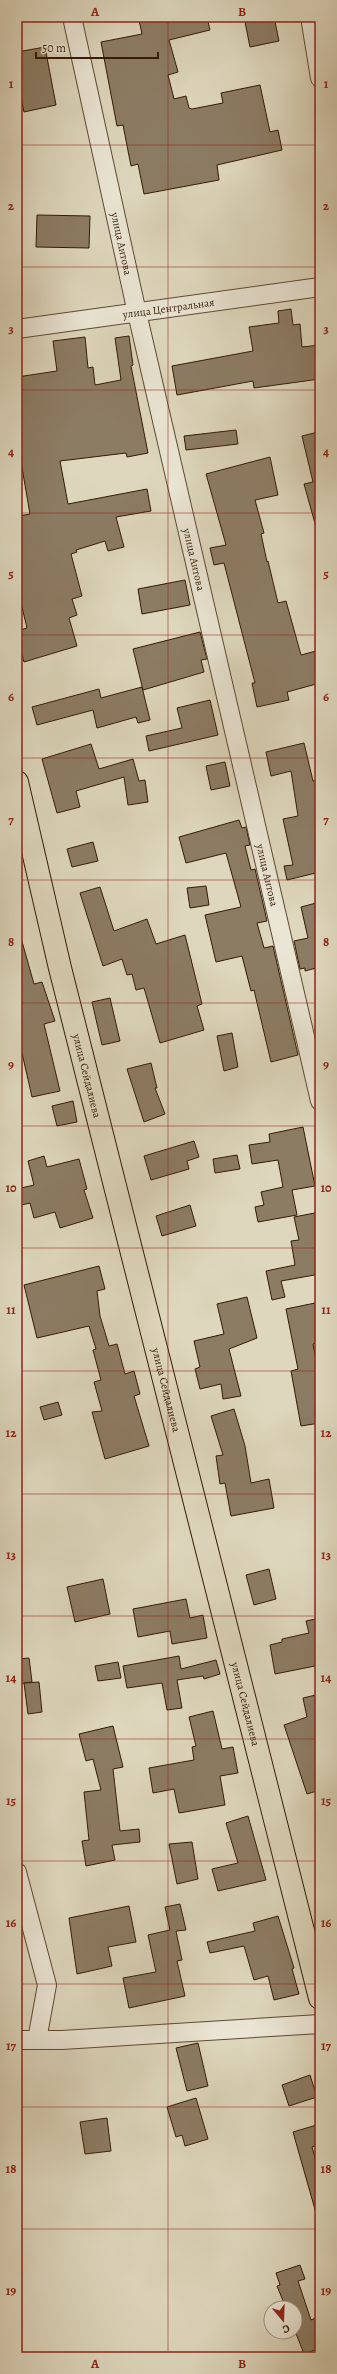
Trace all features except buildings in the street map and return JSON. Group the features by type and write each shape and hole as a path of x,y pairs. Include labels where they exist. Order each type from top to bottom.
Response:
{"main road":[{"name":"улица Сейдалиева","path":"17,782 62,975 320,1998"}],"street":[{"name":"улица Аитова","path":"72,17 137,313 319,1091"},
{"path":"310,17 320,78"},
{"name":"улица Центральная","path":"17,329 320,287"},
{"path":"17,1872 47,1985 37,2040"},
{"path":"17,2040 62,2040 320,2024"}]}
